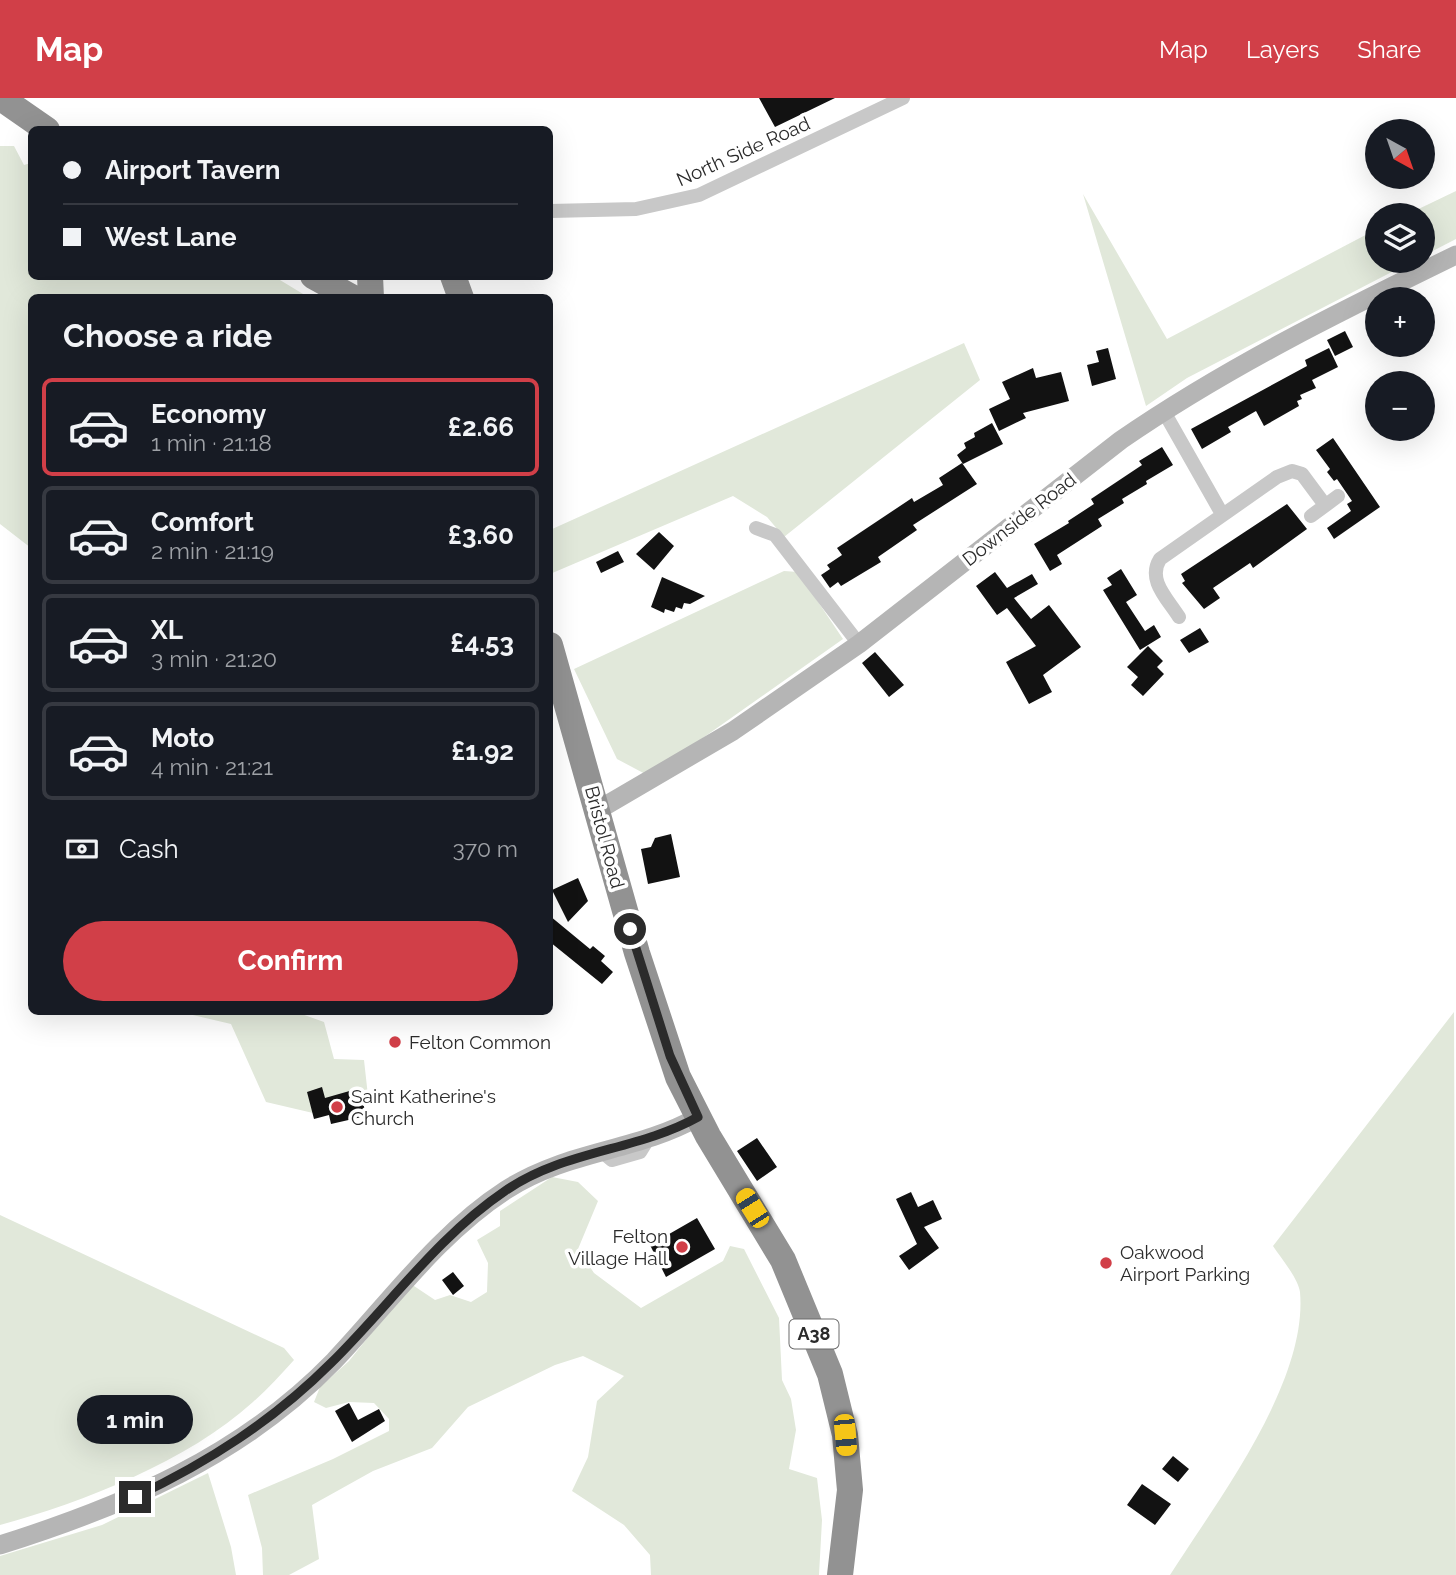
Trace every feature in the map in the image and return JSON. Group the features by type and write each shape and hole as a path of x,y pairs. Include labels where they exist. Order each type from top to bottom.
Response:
{"highway":[{"path":"1,98 41,126"},
{"path":"320,280 346,294"},
{"name":"Bristol Road","path":"553,655 637,953 670,1056 698,1117 783,1260 830,1374 845,1435 850,1490 840,1575"}],"street":[{"name":"North Side Road","path":"553,211 644,208 685,199 723,185 903,98"},
{"name":"Downside Road","path":"598,810 733,731 859,644 1121,440 1163,411 1215,378 1308,328 1456,255"},
{"path":"1163,411 1223,514"},
{"path":"1179,617 1154,579 1154,569 1160,559 1223,514 1292,471 1302,474 1325,505"},
{"path":"1311,516 1338,496"},
{"path":"756,528 775,535 859,644"},
{"path":"0,1545 80,1520 135,1497 227,1448 269,1419 303,1391 412,1274 506,1189 546,1168 675,1130 698,1117"}],"shaded area":[{"path":"0,146 14,146 24,165 28,164 28,280 280,280 303,294 28,294 28,546 0,524"},
{"path":"1456,191 1456,239 1435,250 1435,203 1431,203"},
{"path":"1083,194 1167,339 1365,235 1365,273 1390,273 1187,378 1146,406"},
{"path":"964,343 980,380 784,537 767,517 733,496 553,573 553,529"},
{"path":"784,571 798,572 843,639 649,776 617,759 574,669"},
{"path":"1454,1012 1456,1575 1170,1575 1256,1440 1290,1364 1299,1327 1300,1292 1293,1274 1273,1246"},
{"path":"193,1015 304,1015 324,1022 334,1059 364,1060 368,1096 313,1113 266,1102 231,1024"},
{"path":"552,1177 578,1182 598,1201 578,1249 594,1273 641,1308 723,1261 730,1246 744,1249 779,1318 782,1380 791,1399 796,1430 789,1469 817,1478 822,1520 819,1575 651,1575 650,1555 624,1525 572,1491 588,1457 597,1401 624,1376 583,1356 555,1365 468,1407 432,1448 373,1471 312,1505 319,1559 289,1575 263,1575 262,1548 248,1495 333,1459 389,1431 389,1419 374,1403 349,1402 326,1408 314,1402 320,1387 349,1361 411,1284 435,1300 450,1295 471,1302 487,1292 488,1263 477,1240 500,1226 500,1211"},
{"path":"0,1215 284,1348 294,1360 259,1397 227,1423 167,1461 100,1492 0,1525"},
{"path":"208,1473 231,1547 236,1575 0,1575 0,1556 102,1525"}],"building":[{"path":"759,98 835,98 775,127"},
{"path":"1345,331 1353,347 1335,356 1327,340"},
{"path":"1108,348 1116,379 1092,386 1087,365 1099,362 1096,351"},
{"path":"1329,348 1338,367 1312,380 1316,388 1300,395 1302,399 1297,401 1299,406 1264,426 1256,411 1228,427 1231,432 1202,449 1191,429 1307,366 1305,360"},
{"path":"1033,368 1036,378 1061,372 1069,401 1023,413 1026,418 999,431 989,409 1010,399 1002,382"},
{"path":"992,423 1003,444 963,464 957,455 966,448 964,443 975,437 974,433"},
{"path":"1333,438 1380,507 1334,539 1327,528 1351,511 1347,504 1352,501 1337,479 1334,481 1327,472 1330,469 1316,450"},
{"path":"1162,447 1173,465 1146,481 1147,484 1122,499 1124,503 1098,519 1102,526 1057,555 1062,564 1050,571 1034,544 1069,523 1068,521 1094,504 1091,499 1142,465 1139,461"},
{"path":"962,463 977,484 913,525 917,530 878,557 881,562 841,586 838,582 830,588 821,575 830,569 827,565 842,555 837,548 912,498 914,502 943,485 939,478"},
{"path":"1287,504 1307,529 1253,568 1250,563 1213,588 1220,598 1204,609 1182,583 1185,581 1181,574"},
{"path":"659,532 674,546 654,570 636,554"},
{"path":"618,551 624,562 601,573 596,562"},
{"path":"1121,569 1137,595 1126,602 1145,631 1154,625 1161,637 1140,650 1103,590 1112,585 1107,578"},
{"path":"995,572 1007,588 1032,574 1038,584 1014,598 1031,619 1049,605 1081,647 1043,675 1052,692 1029,704 1006,662 1036,646 1007,608 997,615 976,586"},
{"path":"662,577 705,596 690,604 684,603 682,609 676,607 674,612 665,609 664,613 651,607"},
{"path":"1200,628 1209,642 1189,653 1180,640"},
{"path":"1148,646 1163,661 1157,667 1164,674 1143,696 1131,685 1138,677 1127,667"},
{"path":"875,652 904,685 889,697 862,663"},
{"path":"671,834 680,877 648,884 641,849 651,847 655,838"},
{"path":"578,878 588,901 568,922 553,890"},
{"path":"553,918 590,949 593,946 605,956 601,961 613,972 602,984 553,944"},
{"name":"Saint Katherine's Church","path":"322,1087 325,1098 360,1088 366,1116 331,1124 329,1115 314,1119 307,1092"},
{"path":"757,1138 777,1167 757,1181 737,1151"},
{"path":"911,1192 918,1207 933,1200 942,1219 924,1227 939,1248 909,1270 899,1256 917,1244 896,1199"},
{"name":"Felton Village Hall","path":"697,1218 715,1249 666,1277 650,1245"},
{"path":"453,1272 464,1286 453,1295 442,1280"},
{"path":"349,1403 358,1420 379,1409 385,1421 352,1442 335,1411"},
{"path":"1173,1456 1189,1469 1178,1482 1162,1469"},
{"path":"1142,1484 1171,1504 1155,1525 1127,1505"}],"place":[{"name":"Felton Common","path":"395,1042"},
{"name":"Saint Katherine's Church","path":"337,1107"},
{"name":"Felton Village Hall","path":"682,1247"},
{"name":"Oakwood Airport Parking","path":"1106,1263"}],"route":[{"path":"135,1497 187,1472 227,1448 303,1391 446,1240 506,1189 546,1168 583,1154 658,1137 698,1117 670,1056 630,929"}]}
